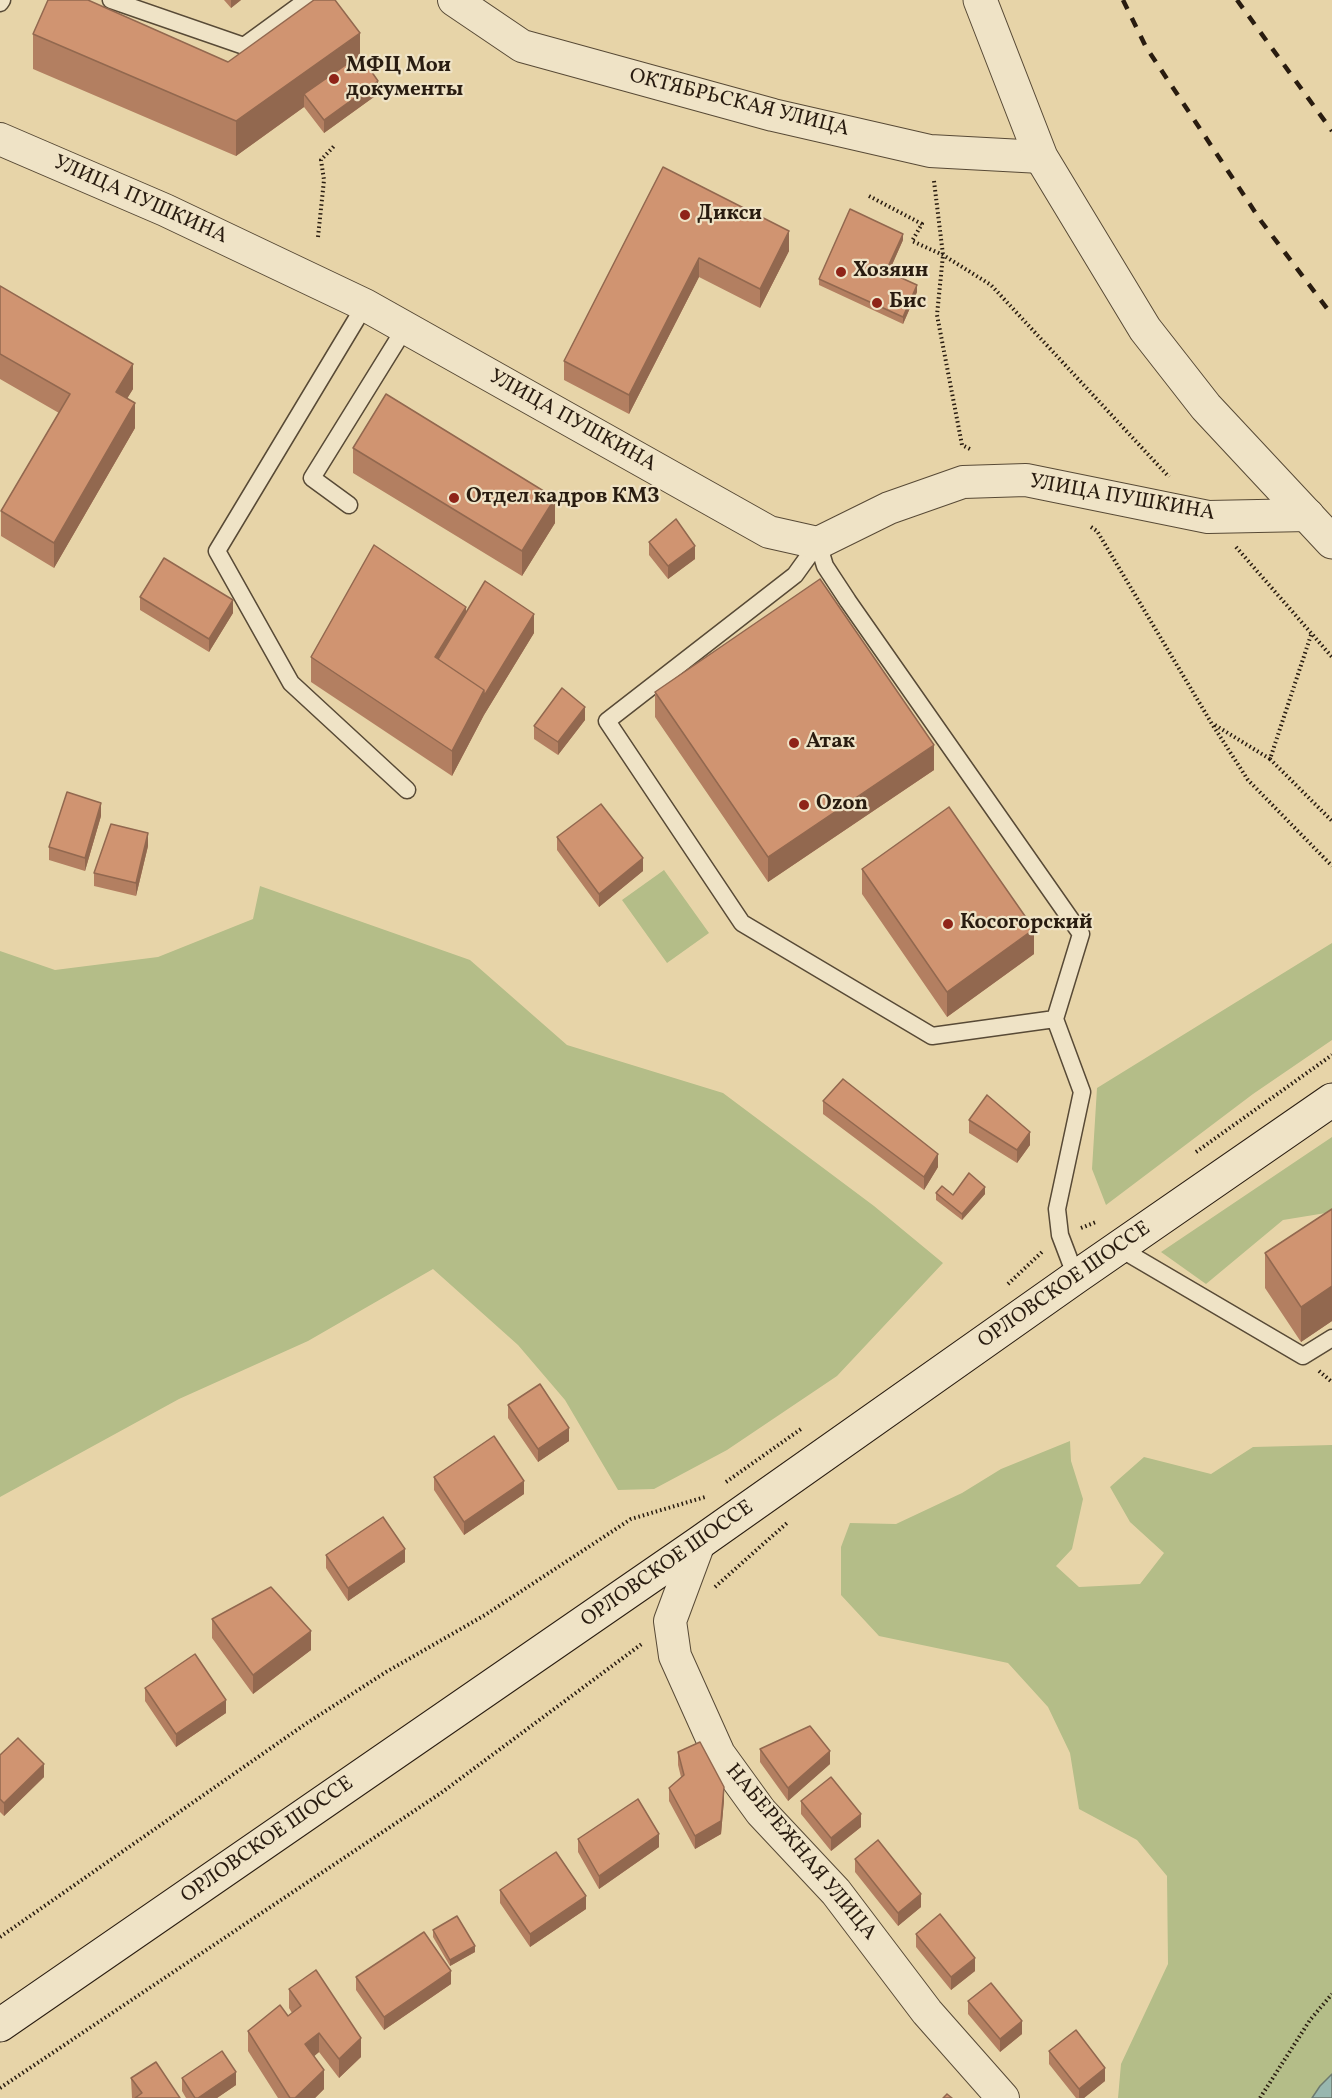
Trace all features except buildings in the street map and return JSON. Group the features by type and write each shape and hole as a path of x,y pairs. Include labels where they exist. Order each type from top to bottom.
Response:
{"main road":[{"path":"980,0 1041,157 1145,328 1206,407 1332,542"},
{"name":"ОРЛОВСКОЕ ШОССЕ","path":"0,2025 699,1544 1076,1277 1332,1100"}],"street":[{"name":"ОКТЯБРЬСКАЯ УЛИЦА","path":"454,0 522,46 773,115 930,151 1041,157"},
{"name":"УЛИЦА ПУШКИНА","path":"0,139 165,210 365,306 769,532 818,543 889,508 963,482 1026,480 1208,517 1308,515"},
{"name":"НАБЕРЕЖНАЯ УЛИЦА","path":"699,1544 670,1621 675,1656 719,1755 761,1812 836,1892 927,2012 1003,2098"}],"lane":[{"path":"111,0 244,46 307,0"},
{"path":"365,306 217,551 291,683 407,790"},
{"path":"349,505 312,478 405,328"},
{"path":"818,543 795,576 607,721 742,922 932,1036 1055,1019"},
{"path":"818,543 825,566 842,592 1081,934 1055,1019 1082,1092 1057,1209 1060,1235 1076,1277"},
{"path":"1119,1248 1303,1356 1332,1338"}],"path":[{"path":"318,237 324,180 321,160 335,145"},
{"path":"930,151 943,255 937,315 963,445 981,455"},
{"path":"869,196 922,224 912,241 943,255 991,285 1234,544 1332,657"},
{"path":"1088,524 1097,531 1248,780 1332,866"},
{"path":"1270,759 1311,635"},
{"path":"1212,723 1270,759 1332,821"},
{"path":"1186,1159 1332,1055"},
{"path":"1003,1288 1060,1235 1099,1221"},
{"path":"720,1486 803,1427"},
{"path":"0,1937 304,1725 386,1671 485,1615 631,1519 702,1499 711,1492"},
{"path":"0,2088 441,1792 630,1655 670,1621"},
{"path":"1260,2098 1310,2020 1332,1994"}],"green space":[{"path":"664,870 709,933 667,963 622,900"},
{"path":"260,886 470,960 567,1045 723,1093 874,1206 943,1263 837,1376 727,1450 654,1489 618,1490 565,1400 518,1345 433,1269 308,1341 179,1399 0,1497 0,951 55,970 158,957 253,919"},
{"path":"1332,943 1332,1040 1253,1094 1106,1205 1092,1169 1097,1088"},
{"path":"1332,1137 1332,1212 1283,1220 1206,1284 1161,1252"},
{"path":"1070,1441 1071,1461 1083,1499 1072,1549 1056,1566 1079,1587 1140,1584 1164,1553 1130,1522 1110,1487 1144,1457 1211,1474 1253,1447 1332,1445 1332,2080 1318,2098 1118,2098 1121,2064 1168,1964 1167,1876 1137,1840 1079,1809 1070,1753 1048,1707 1008,1663 879,1636 841,1595 841,1547 850,1523 896,1524 962,1493 1001,1469"}],"water":[{"path":"1332,2074 1332,2098 1312,2098 1320,2086"}],"railway":[{"path":"1123,0 1146,47 1261,221 1332,315"},
{"path":"1237,0 1332,131"}],"place":[{"name":"МФЦ Мои документы","path":"334,79"},
{"name":"Дикси","path":"685,215"},
{"name":"Хозяин","path":"841,272"},
{"name":"Бис","path":"877,303"},
{"name":"Отдел кадров КМЗ","path":"454,498"},
{"name":"Атак","path":"794,743"},
{"name":"Ozon","path":"804,805"},
{"name":"Косогорский","path":"948,924"}]}
